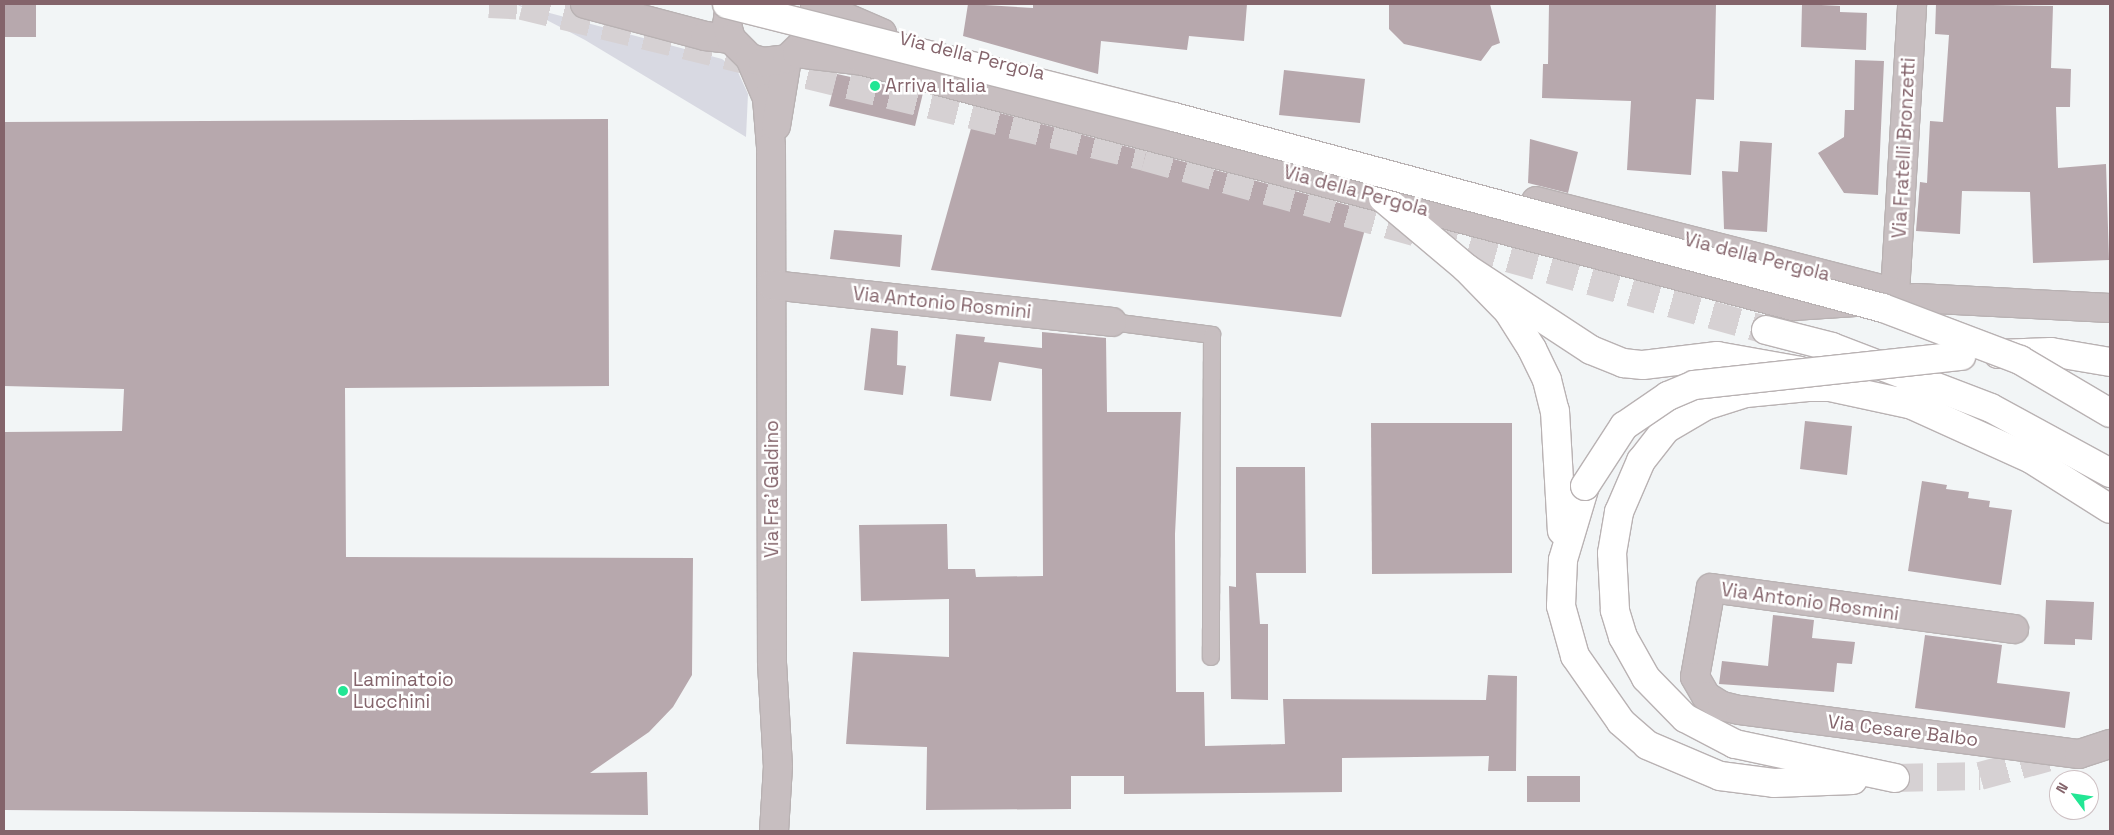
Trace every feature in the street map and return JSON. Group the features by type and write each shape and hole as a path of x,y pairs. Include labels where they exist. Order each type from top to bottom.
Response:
{"highway":[{"path":"729,4 1174,117 1882,308 2020,360 2110,413"},
{"path":"1383,198 1466,268 1508,311 1547,380 1557,425 1564,555 1561,606 1575,656 1610,710 1647,745 1708,773 1745,780 1894,778 1735,744 1685,718 1646,678 1623,637 1615,610 1612,553 1620,512 1641,462 1666,429 1705,406 1746,393 1808,387 1830,387 1918,406 1948,404 2027,425 2110,473"},
{"path":"1466,268 1591,350 1623,363 1737,358 1868,386 1918,406"},
{"path":"1766,330 1832,347 1948,404 2110,509"},
{"path":"1564,555 1585,486 1624,426 1668,396 1712,380 1961,356 2051,352 2110,362"}],"street":[{"name":"Via della Pergola","path":"585,4 705,36 741,48 763,62 792,56 863,61 1793,306 1906,296 2110,308"},
{"name":"Via Fra' Galdino","path":"729,4 727,25 767,98 771,147 772,663 778,766 774,831"},
{"path":"792,56 812,29 810,4"},
{"name":"Via della Pergola","path":"815,4 876,32 1906,296"},
{"name":"Via Fratelli Bronzetti","path":"1906,296 1912,4"},
{"name":"Via Fra' Galdino","path":"771,147 792,56"},
{"name":"Via Antonio Rosmini","path":"772,285 1112,322"},
{"name":"Via Antonio Rosmini","path":"1700,690 1695,669 1711,588 2014,629"},
{"name":"Via Cesare Balbo","path":"1700,690 1722,706 1740,710 2080,754 2110,744"}],"lane":[{"path":"1112,322 1212,335 1211,657"}],"shaded area":[{"path":"516,4 722,59 737,70 748,94 746,137 585,40"}],"building":[{"path":"4,4 36,4 36,37 4,37"},
{"path":"968,4 1033,8 1033,4 1247,4 1244,41 1189,36 1187,50 1101,41 1098,74 963,36"},
{"path":"1389,4 1490,4 1500,43 1492,46 1481,61 1404,44 1389,29"},
{"path":"1549,4 1716,4 1714,100 1696,99 1691,175 1627,170 1631,101 1542,98 1543,64 1548,64"},
{"path":"1802,4 1840,6 1840,12 1867,13 1866,50 1801,47"},
{"path":"1936,4 2053,6 2051,68 2071,69 2070,107 2056,107 2058,168 2106,164 2109,260 2033,263 2030,192 1962,191 1960,234 1916,231 1920,182 1927,183 1930,121 1943,122 1949,35 1935,34"},
{"path":"1855,60 1884,61 1878,195 1844,193 1818,153 1844,137 1845,110 1854,110"},
{"path":"1284,70 1365,79 1360,123 1279,115"},
{"path":"837,74 923,93 915,126 829,106"},
{"path":"977,107 1370,211 1341,317 931,270"},
{"path":"608,119 609,386 345,388 346,557 693,558 692,675 673,707 649,732 590,773 647,772 648,815 4,810 4,432 122,431 124,389 4,386 4,122"},
{"path":"1530,139 1578,152 1568,193 1528,183"},
{"path":"1740,141 1772,143 1767,232 1724,229 1722,171 1738,172"},
{"path":"834,230 902,235 900,267 830,259"},
{"path":"871,328 898,331 897,365 906,366 903,395 864,390"},
{"path":"1042,332 1106,338 1107,412 1181,412 1175,534 1176,692 1204,692 1205,746 1285,744 1283,699 1486,700 1488,675 1517,676 1516,771 1488,771 1489,756 1342,758 1342,792 1124,794 1124,776 1071,776 1071,809 926,810 927,747 846,744 853,652 949,657 949,599 861,601 859,525 947,524 948,569 975,569 976,577 1043,576 1042,369 999,362 991,401 950,396 956,334 985,337 984,342 1042,348"},
{"path":"1805,421 1852,426 1847,475 1800,469"},
{"path":"1371,423 1512,423 1512,573 1372,574"},
{"path":"1236,467 1305,467 1306,573 1256,573 1260,624 1268,624 1268,700 1231,699 1229,586 1236,587"},
{"path":"1922,481 1947,485 1946,489 1969,492 1968,498 1990,501 1989,507 2012,510 2001,585 1908,571"},
{"path":"2046,600 2094,602 2092,640 2075,639 2075,645 2044,644"},
{"path":"1773,615 1814,620 1812,638 1855,642 1852,664 1837,663 1834,692 1719,684 1722,661 1768,666"},
{"path":"1925,635 2002,645 1997,683 2070,692 2065,728 1915,708"},
{"path":"1527,776 1580,776 1580,802 1527,802"}],"tunnel":[{"path":"489,4 522,6 1145,157 1766,330"},
{"path":"1895,778 1980,776 2072,751"}],"place":[{"name":"Arriva Italia","path":"875,86"},
{"name":"Laminatoio Lucchini","path":"343,691"}]}
